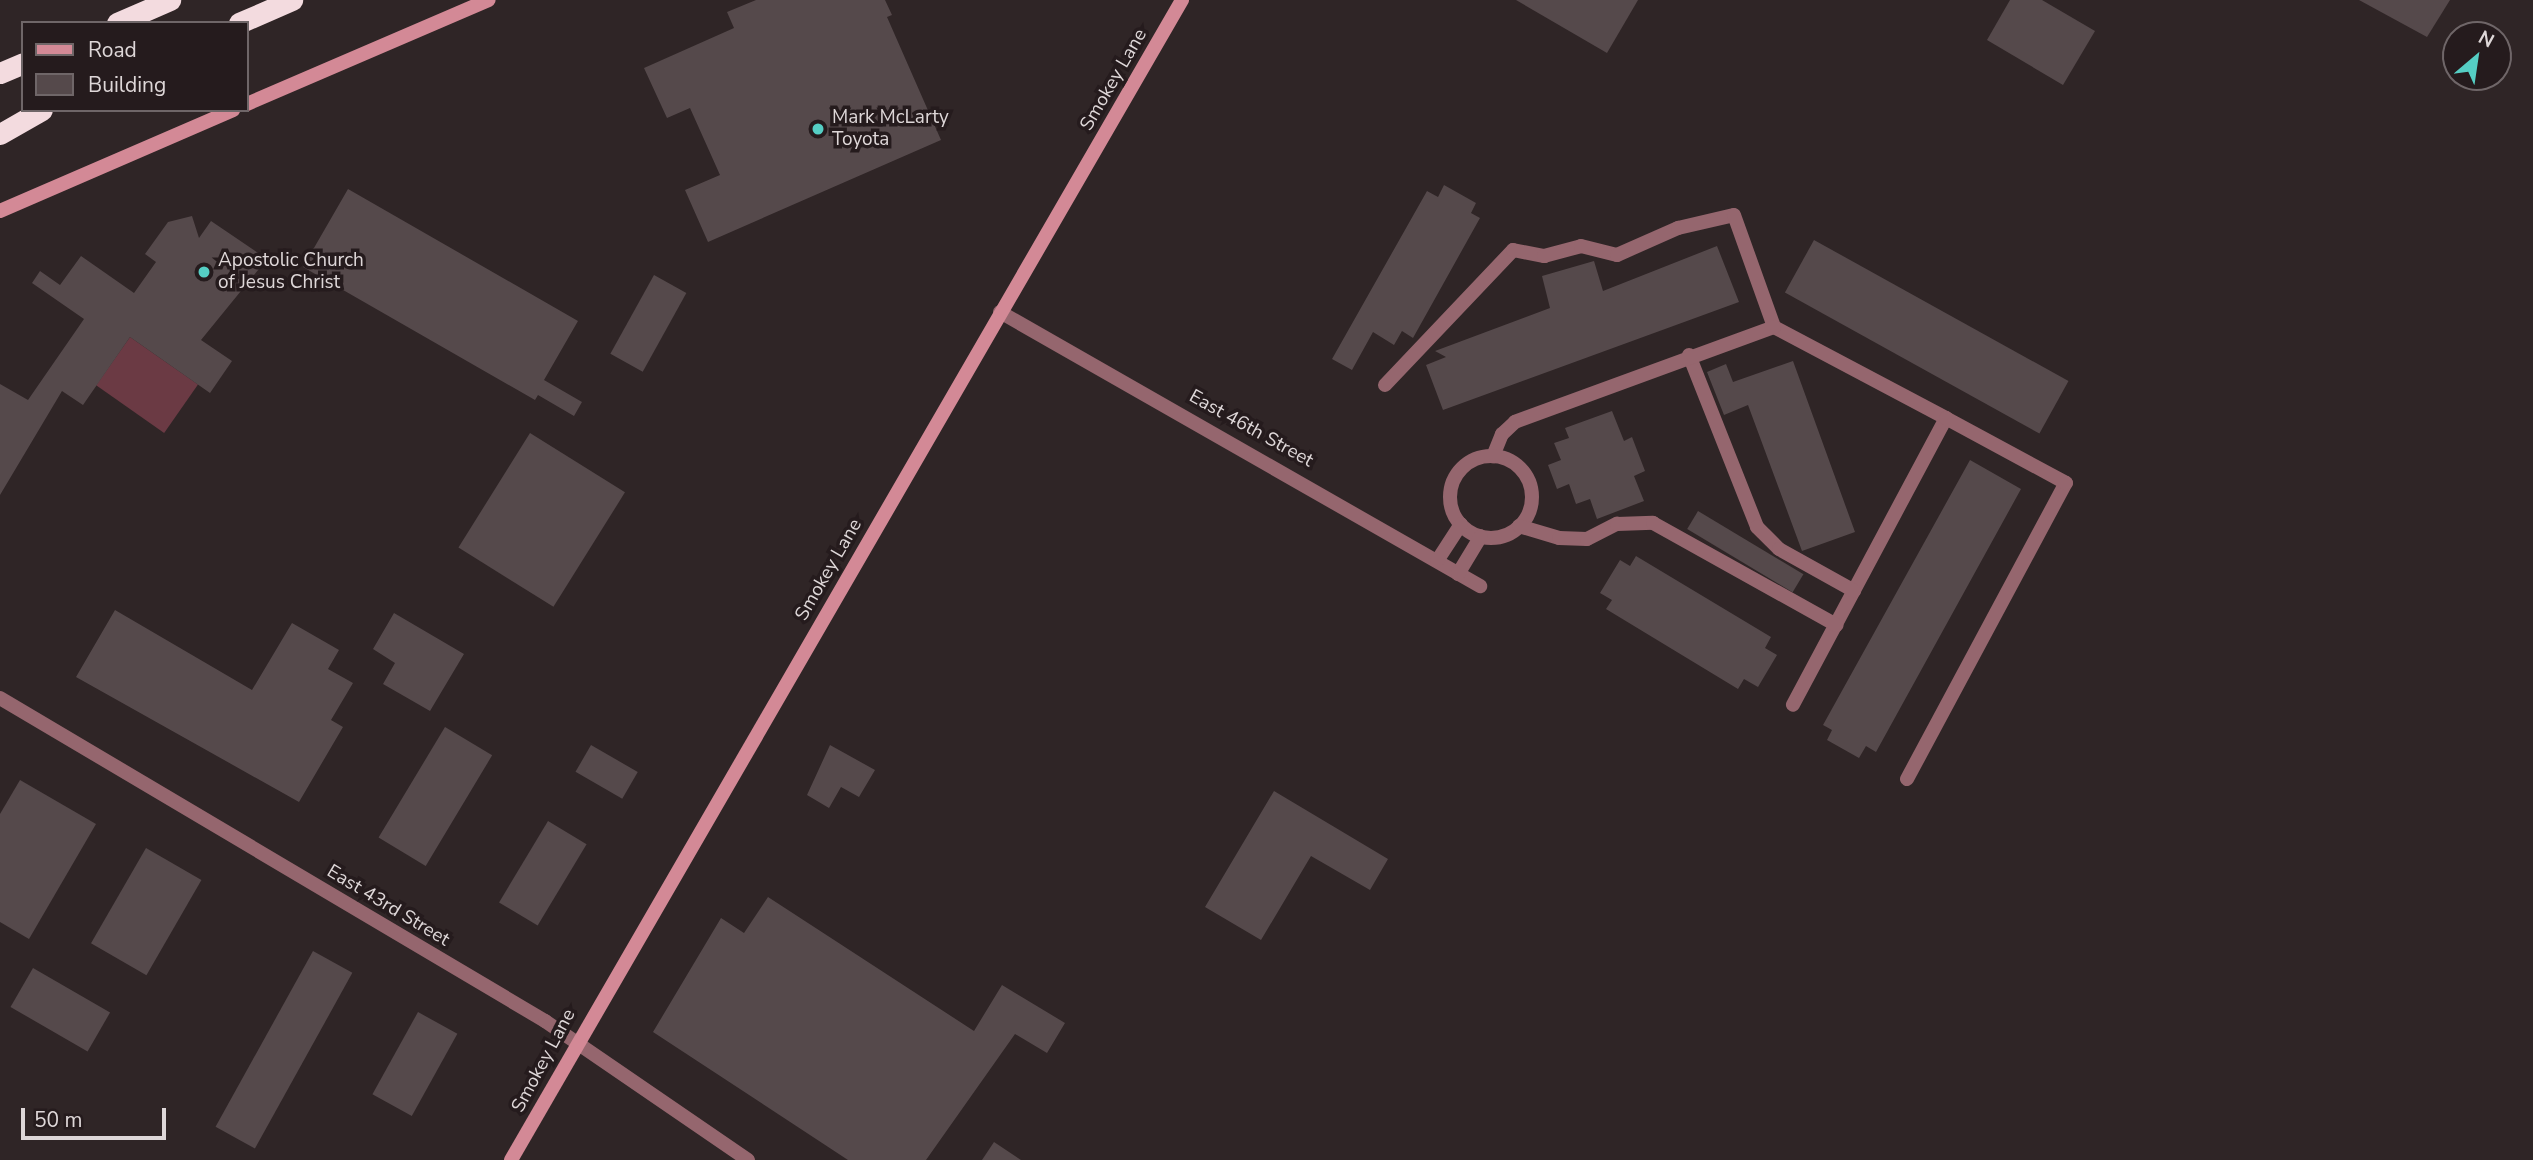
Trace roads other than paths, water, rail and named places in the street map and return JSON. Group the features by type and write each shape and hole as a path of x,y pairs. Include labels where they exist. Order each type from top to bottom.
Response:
{"highway":[{"path":"122,21 170,0"},
{"path":"244,21 292,0"},
{"path":"0,73 21,64"},
{"path":"0,126 35,112"},
{"path":"0,134 37,112"}],"street":[{"path":"248,104 489,0"},
{"name":"Smokey Lane","path":"511,1160 577,1041 1182,0"},
{"path":"0,211 228,112"},
{"path":"1385,385 1513,250 1544,256 1581,246 1617,255 1678,228 1734,215 1774,327 2066,483 1906,779"},
{"name":"East 46th Street","path":"1000,312 1480,586"},
{"path":"1493,456 1502,433 1515,422 1689,355 1774,327"},
{"path":"1689,355 1757,527 1779,549 1854,591"},
{"path":"1793,705 1946,418"},
{"path":"1493,456 1517,466 1531,488 1528,514 1520,526 1503,536 1481,536 1461,524 1453,513 1451,486 1467,464 1493,456"},
{"path":"1520,526 1559,538 1587,539 1617,524 1653,523 1836,625"},
{"path":"1437,561 1461,524"},
{"path":"1458,574 1481,536"},
{"name":"East 43rd Street","path":"0,698 577,1041 748,1160"}],"place":[{"name":"Mark McLarty Toyota","path":"818,129"},
{"name":"Apostolic Church of Jesus Christ","path":"204,272"}]}
